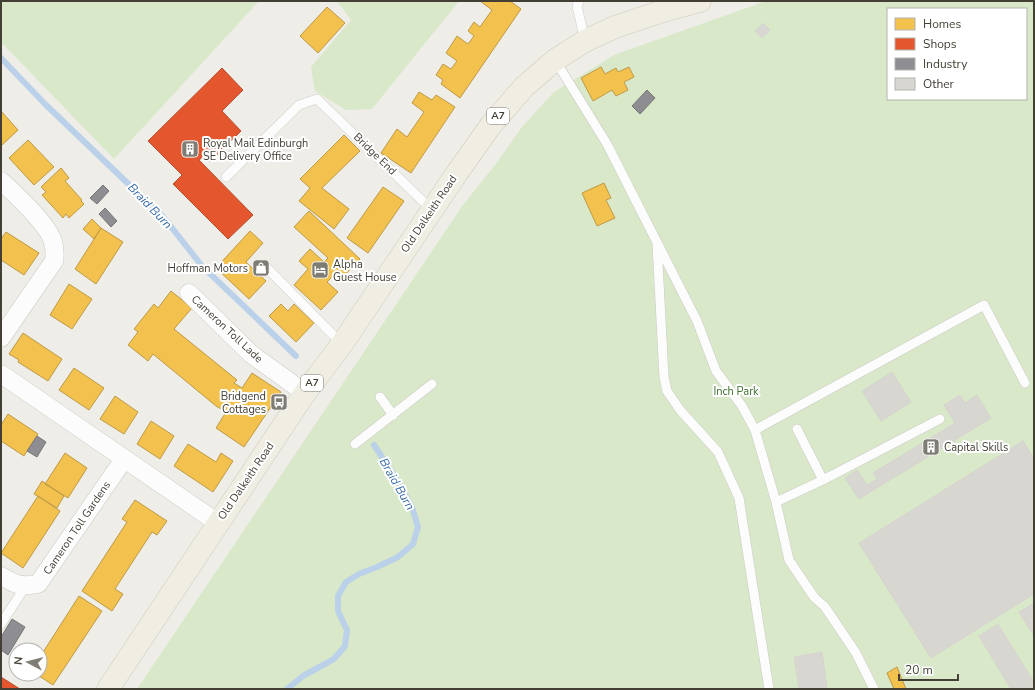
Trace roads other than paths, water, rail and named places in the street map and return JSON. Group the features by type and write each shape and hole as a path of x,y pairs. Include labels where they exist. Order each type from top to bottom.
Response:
{"main road":[{"name":"Old Dalkeith Road","path":"108,689 305,393 342,344 491,125 524,87 555,60 584,41 615,27 700,1"}],"street":[{"path":"1,181 24,203 44,226 53,241 55,252 54,261 1,338"},
{"name":"Cameron Toll Lade","path":"189,293 251,354 305,393"},
{"path":"1,374 218,522"},
{"name":"Cameron Toll Gardens","path":"25,587 38,584 124,459"},
{"path":"1,576 12,583 25,587"}],"lane":[{"path":"579,1 577,6 584,41"},
{"path":"555,60 607,144 697,321 716,371 742,406 754,430 776,502 789,560 814,597 825,607 856,653 874,689"},
{"name":"Bridge End","path":"226,177 299,105 318,99 432,210"},
{"path":"657,240 664,378 667,391 680,410 718,452 739,498 769,689"},
{"path":"264,265 342,344"},
{"path":"754,430 984,305 1025,383"},
{"path":"355,444 432,384"},
{"path":"380,397 393,415"},
{"path":"776,502 823,480 940,419"},
{"path":"797,429 823,480"},
{"path":"1,624 25,587"}],"waterway":[{"name":"Braid Burn","path":"1,58 46,105 165,219 202,266 296,356"},
{"name":"Braid Burn","path":"287,689 303,676 334,659 345,646 347,630 338,611 338,596 346,582 359,574 398,557 413,544 418,527 412,507 394,475 374,445"}],"place":[{"name":"Royal Mail Edinburgh SE Delivery Office","path":"190,149"},
{"name":"Hoffman Motors","path":"261,268"},
{"name":"Alpha Guest House","path":"320,270"},
{"name":"Bridgend Cottages","path":"279,402"},
{"name":"Capital Skills","path":"931,447"}],"park label":[{"name":"Inch Park","path":"736,391"}]}
